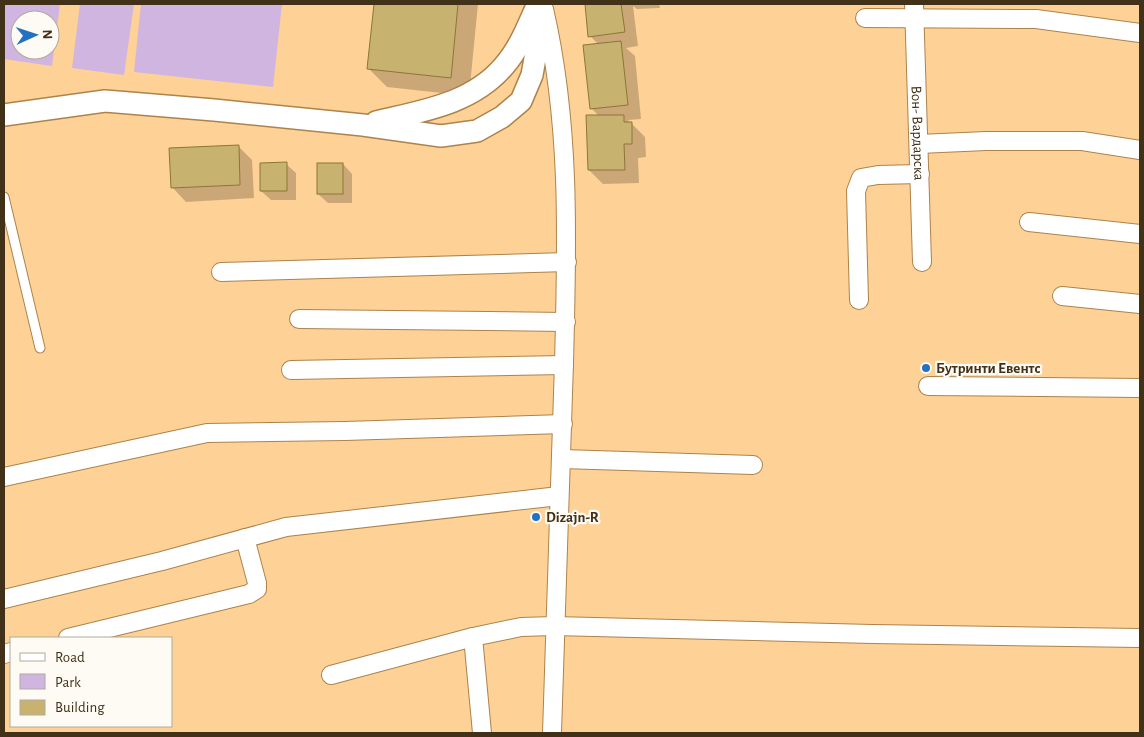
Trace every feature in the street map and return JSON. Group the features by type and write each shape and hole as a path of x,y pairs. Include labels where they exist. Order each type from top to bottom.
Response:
{"street":[{"path":"363,125 435,108 465,97 489,81 505,66 541,4"},
{"path":"4,115 105,101 363,125 441,136 477,131 502,117 521,102 532,76 541,4"},
{"path":"541,4 550,34 558,85 564,161 567,262 564,424 559,496 552,733"},
{"path":"865,18 914,11 1036,19 1140,33"},
{"name":"Вон- Вардарска","path":"914,11 922,262"},
{"path":"919,144 986,141 1082,141 1140,150"},
{"path":"859,300 856,191 861,178 878,175 920,174"},
{"path":"1029,222 1140,234"},
{"path":"221,272 567,262"},
{"path":"1062,296 1140,304"},
{"path":"299,319 566,322"},
{"path":"291,370 564,365"},
{"path":"928,386 1140,388"},
{"path":"4,477 207,433 564,424"},
{"path":"562,459 753,465"},
{"path":"4,599 162,561 286,527 559,496"},
{"path":"72,637 249,594 256,590 257,583 245,538"},
{"path":"331,675 473,637 521,627 554,626 862,634 1140,638"},
{"path":"473,637 482,733"}],"lane":[{"path":"4,197 40,348"}],"green space":[{"path":"4,4 60,4 59,10 10,10 10,60 4,59"},
{"path":"80,4 134,4 124,75 72,68"},
{"path":"141,4 282,4 273,87 134,72"},
{"path":"11,60 53,60 52,66"}],"building":[{"path":"374,4 458,4 451,78 367,69"},
{"path":"585,4 621,4 625,32 588,37"},
{"path":"621,41 628,105 590,109 583,45"},
{"path":"586,115 624,115 624,122 632,122 632,144 624,144 625,170 588,170"},
{"path":"239,145 240,185 171,188 169,148"},
{"path":"287,162 287,191 260,191 260,163"},
{"path":"317,163 343,163 343,194 317,194"}],"place":[{"name":"Бутринти Евентс","path":"926,368"},
{"name":"Dizajn-R","path":"536,517"}]}
